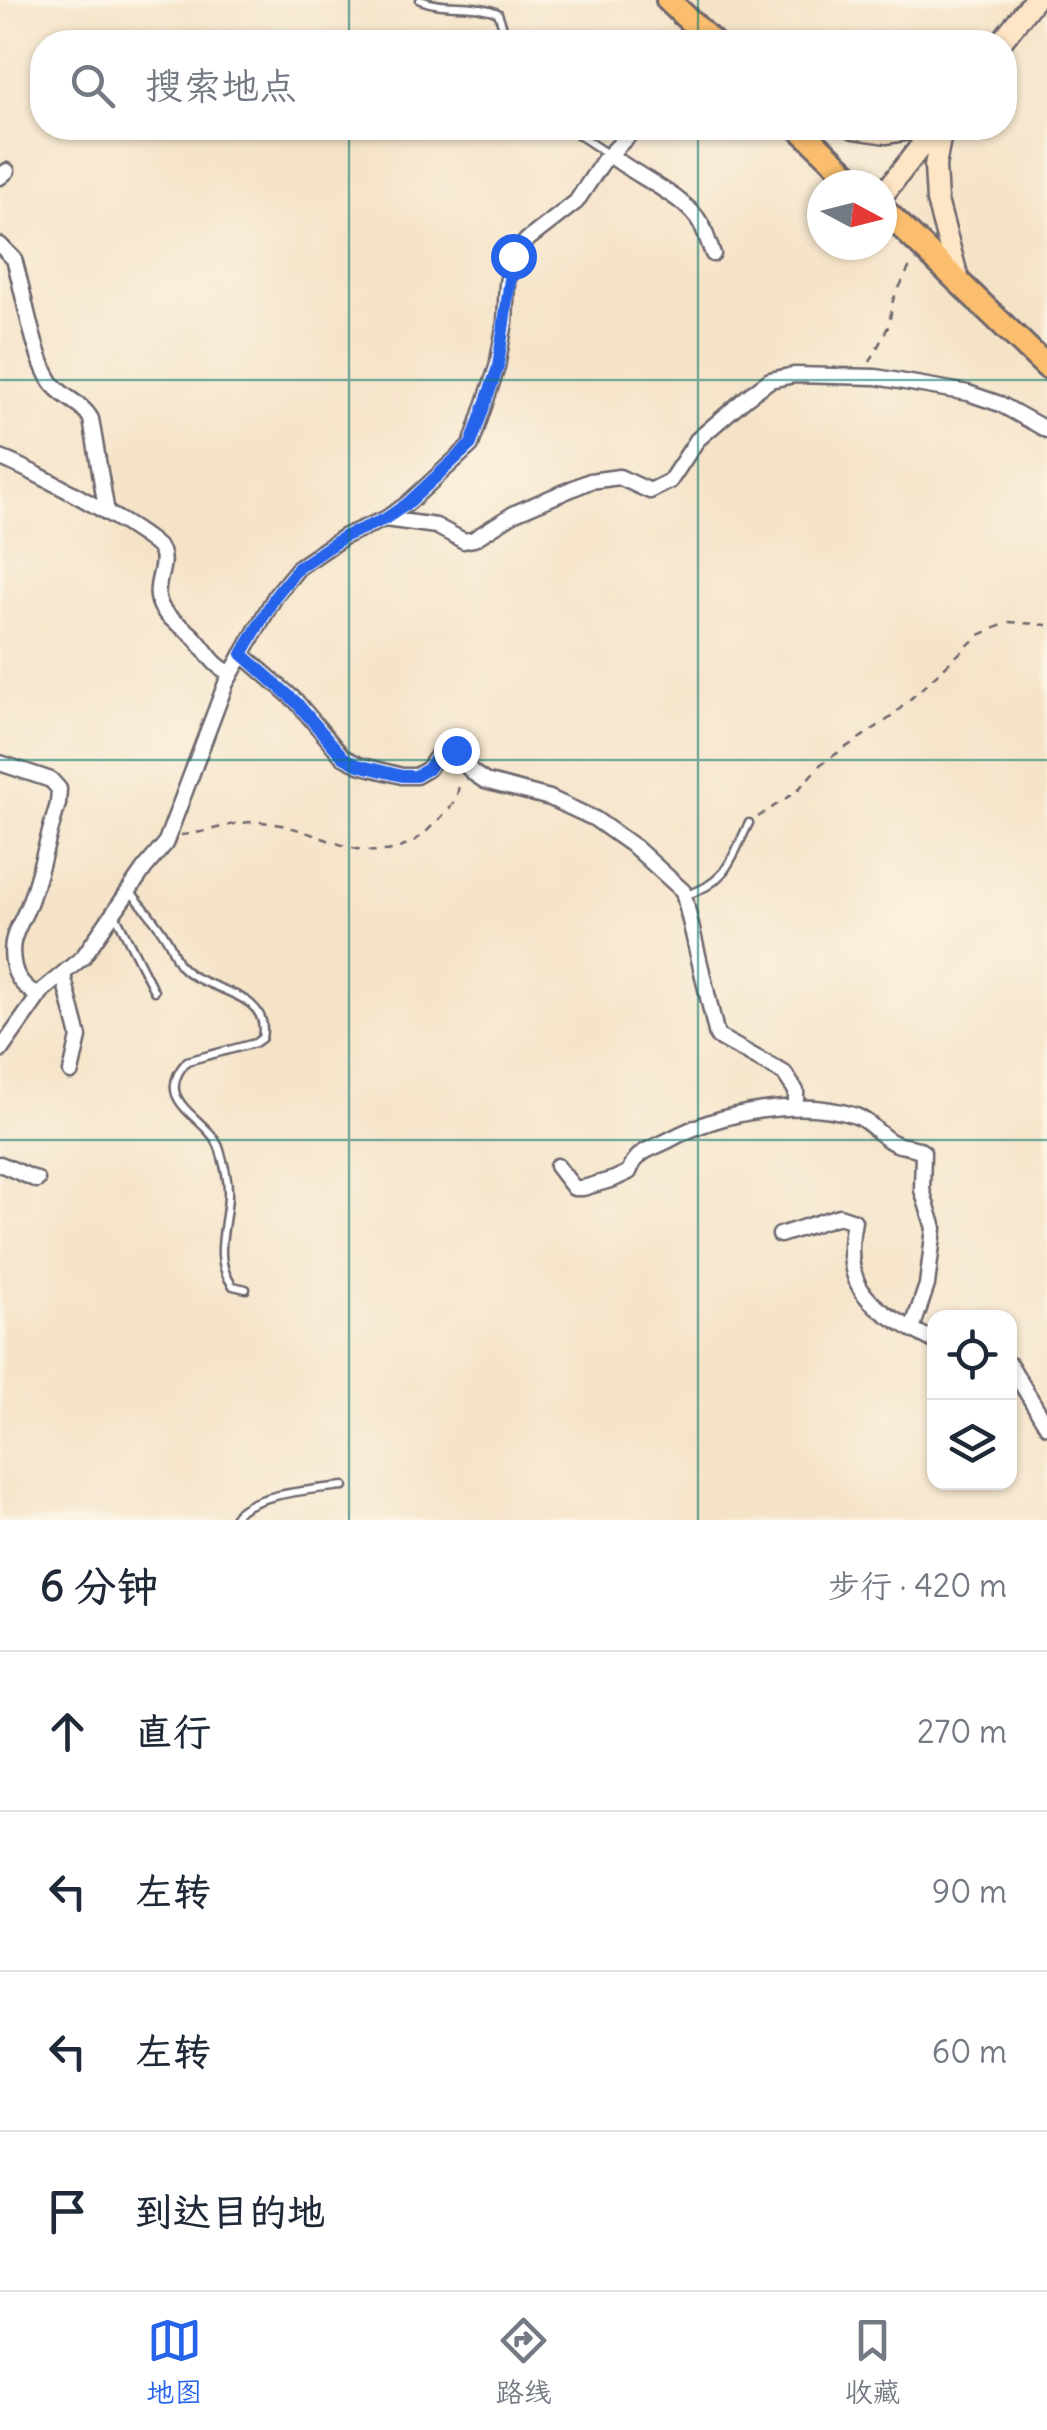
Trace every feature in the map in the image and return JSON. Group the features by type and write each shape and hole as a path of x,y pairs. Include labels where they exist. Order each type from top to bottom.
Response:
{"main road":[{"path":"1010,30 1034,0"},
{"path":"677,4 695,30"},
{"path":"812,140 843,170"},
{"path":"897,178 929,140"},
{"path":"937,140 934,166 938,201 959,282"},
{"path":"897,223 1047,368"}],"street":[{"path":"0,1052 38,997 82,958 165,844 214,712 276,595 299,567 345,536 385,519 407,504 471,444 498,367 513,256 527,240 576,202 624,140"},
{"path":"610,155 700,220 713,254"},
{"path":"0,245 14,260 49,378 62,396 86,410 91,419 107,513"},
{"path":"385,519 436,526 464,540 474,539 515,513 590,481 619,476 650,491 661,488 698,440 770,380 794,374 867,377 968,393 1000,404 1047,430"},
{"path":"0,458 107,513 159,546 164,558 158,599 165,614 194,637 212,664 231,674"},
{"path":"242,654 296,702 343,757 358,765 416,776 428,769 443,748 450,747 473,774 486,782 550,798 595,819 636,848 684,891 717,1036 784,1073 796,1091 796,1108"},
{"path":"0,763 51,780 58,789 58,804 29,905 18,922 13,942 19,980 38,997"},
{"path":"63,976 79,1038 71,1072"},
{"path":"557,1166 574,1188 583,1188 629,1172 640,1152 682,1133 741,1115 778,1107 856,1116 894,1143 915,1146 923,1152 922,1190 934,1228 927,1286 912,1329"},
{"path":"0,1164 37,1180"},
{"path":"780,1235 848,1216 854,1221 851,1272 859,1289 871,1304 927,1337"},
{"path":"1017,1377 1047,1426"}],"lane":[{"path":"420,0 486,7 498,13 504,30"},
{"path":"587,140 610,155"},
{"path":"685,896 708,889 720,879 749,824"},
{"path":"130,891 155,920 178,964 192,976 229,990 258,1010 264,1019 262,1038 255,1043 187,1061 181,1068 176,1092 179,1105 213,1134 218,1144 228,1196 222,1226 223,1271 232,1286 246,1289"},
{"path":"115,913 154,991"},
{"path":"233,1520 242,1507 292,1492 344,1486"}],"path":[{"path":"867,377 872,355 889,325 893,300 921,246"},
{"path":"749,824 797,792 821,764 890,718 979,635 1009,622 1047,625"},
{"path":"170,832 183,835 237,823 263,822 353,850 397,851 418,842 454,807 464,760"}],"route":[{"path":"456,750 443,748 428,769 416,776 358,765 343,757 296,702 242,654 276,595 299,567 345,536 385,519 407,504 471,444 498,367 513,256"}]}
